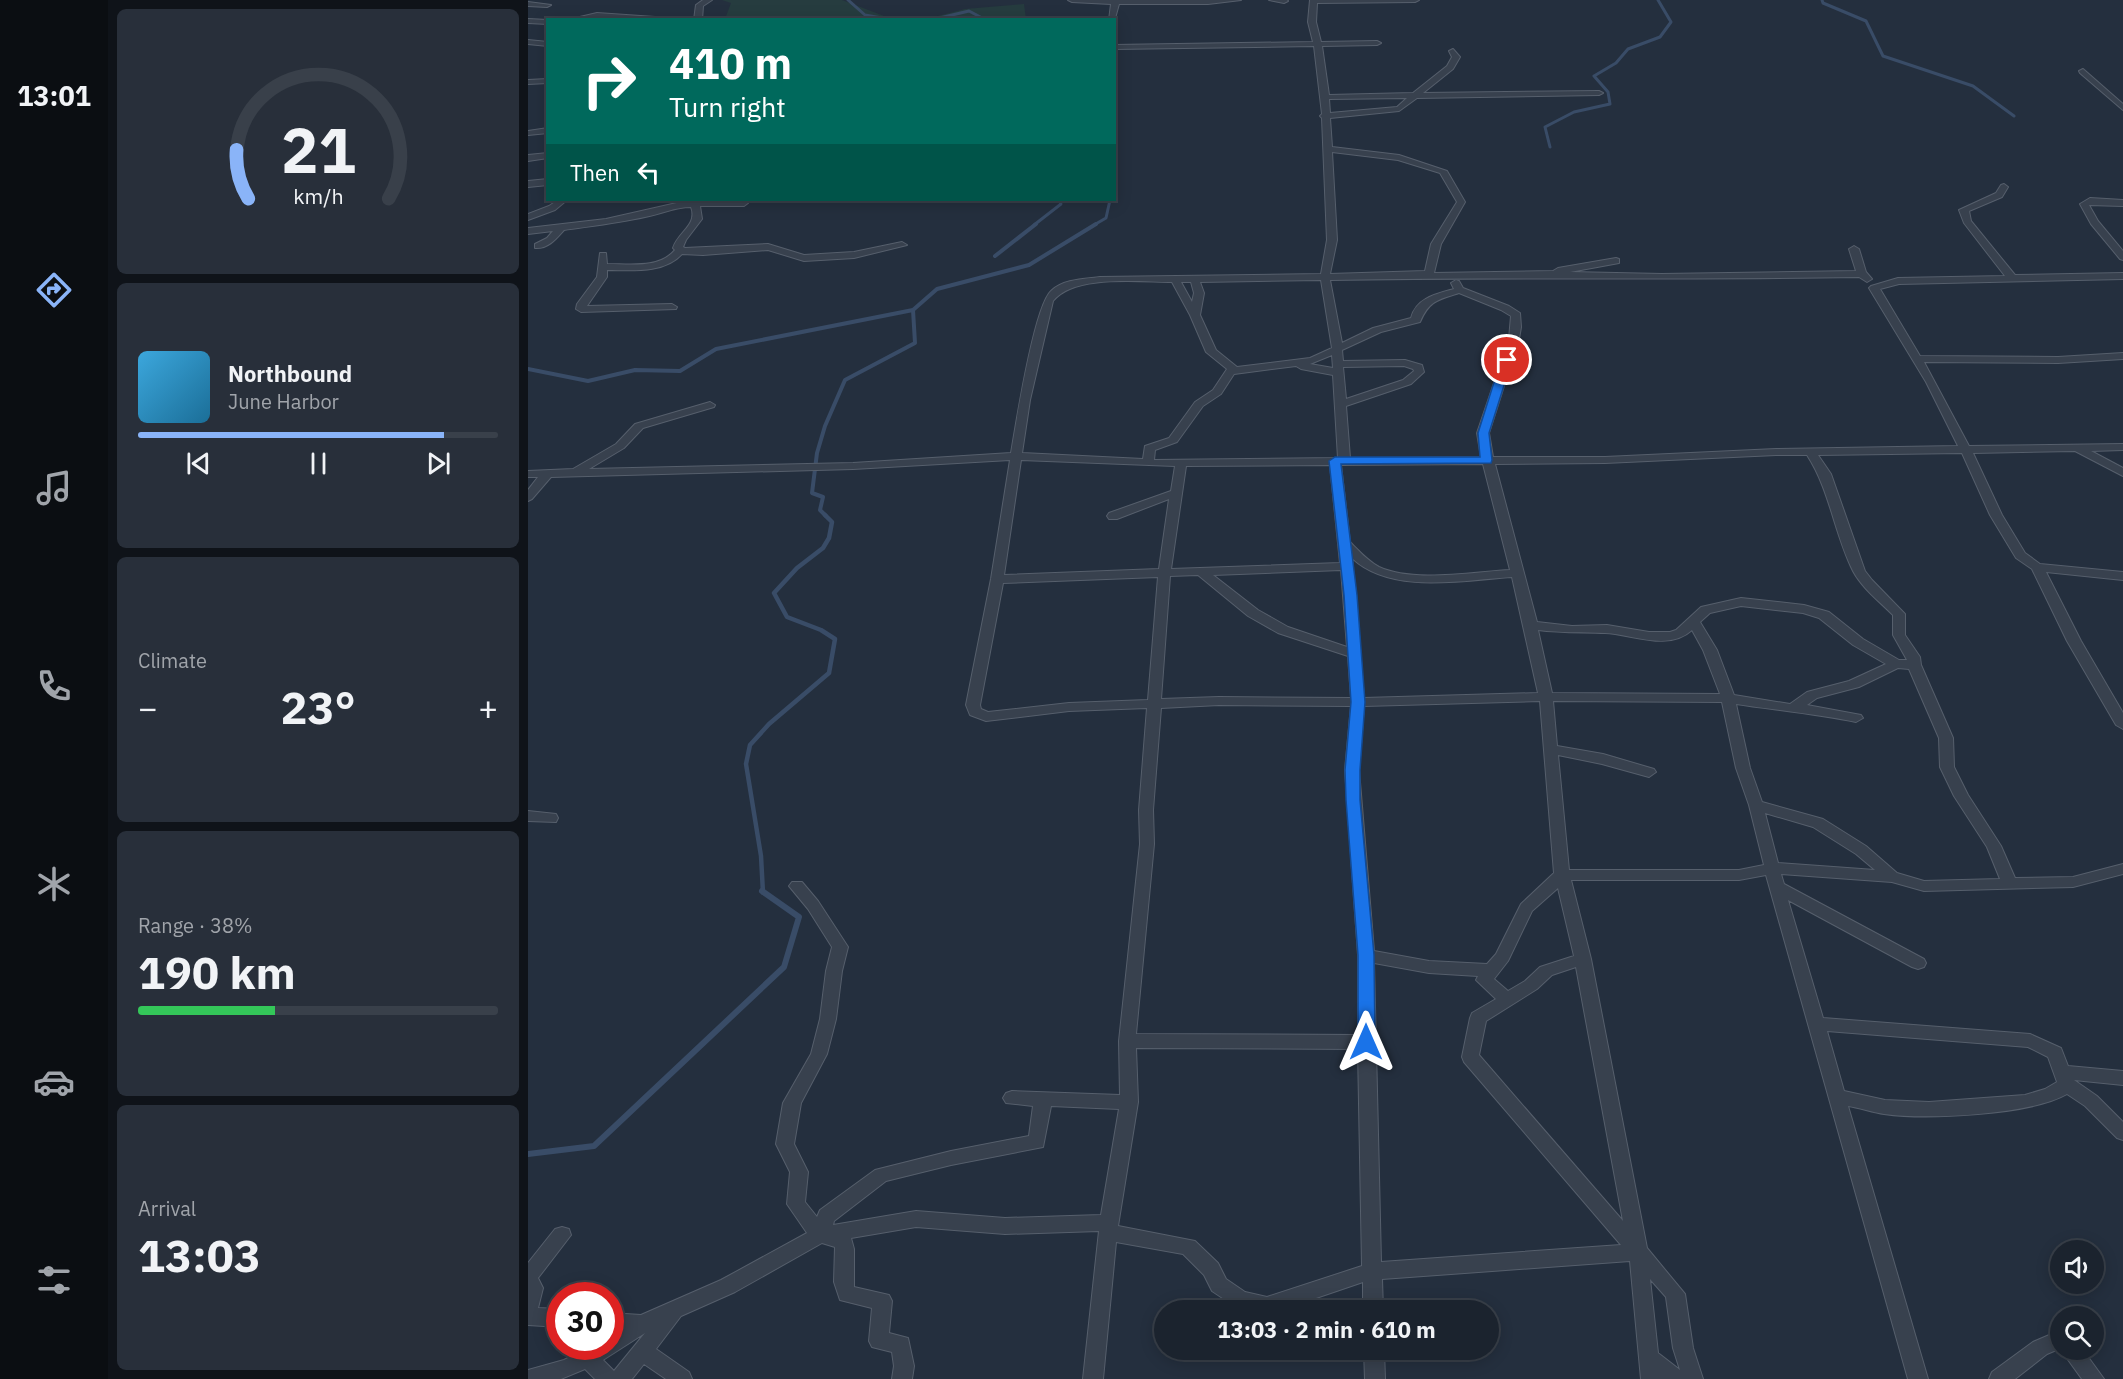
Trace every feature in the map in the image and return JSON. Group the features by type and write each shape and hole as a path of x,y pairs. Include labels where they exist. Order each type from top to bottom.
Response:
{"street":[{"path":"698,18 700,5 708,0"},
{"path":"1072,0 1113,2 1237,0"},
{"path":"1273,0 1284,1"},
{"path":"1373,1300 1366,955 1352,770 1358,702 1339,461 1336,333 1325,277 1332,240 1324,116 1325,97 1322,59 1312,22 1314,1 1415,0"},
{"path":"1113,2 1116,5 1113,18"},
{"path":"528,4 547,5"},
{"path":"578,18 585,16 604,18"},
{"path":"528,21 546,22"},
{"path":"528,42 546,44"},
{"path":"1116,47 1377,43"},
{"path":"1324,116 1394,111 1404,107 1450,67 1456,57 1453,51"},
{"path":"2083,71 2123,108"},
{"path":"528,82 546,81"},
{"path":"1325,97 1599,93"},
{"path":"528,133 546,130"},
{"path":"1326,149 1399,158 1443,171 1461,202 1436,244 1429,273 1424,276"},
{"path":"528,158 546,155"},
{"path":"528,184 546,182"},
{"path":"2004,187 1999,195 1964,210 1967,221 2011,277"},
{"path":"528,217 552,208 562,201"},
{"path":"2123,203 2090,201 2084,204 2094,222 2123,257"},
{"path":"603,267 660,263 674,257 680,250 680,240 694,226 698,215 694,202"},
{"path":"528,231 606,222 647,214 668,206 694,202 744,203"},
{"path":"538,246 550,240 561,227"},
{"path":"680,250 695,252 774,247 804,258 854,255 902,244"},
{"path":"1854,249 1862,274 1874,288 1916,359 1966,450 1996,514 2020,555 2037,567 2074,641 2123,725"},
{"path":"603,255 602,277 582,304 583,310 672,307"},
{"path":"1541,274 1616,261"},
{"path":"1856,718 1819,710 1793,709 1728,698 1546,697 1358,702 1219,700 1069,707 986,717 975,712 973,705 997,579 1025,400 1048,301 1064,287 1083,283 1175,279 1541,274 1662,277 1862,274"},
{"path":"1453,276 1459,290"},
{"path":"1874,288 1898,281 2123,276"},
{"path":"1175,279 1196,315 1211,352 1234,370"},
{"path":"1195,280 1199,293 1196,315"},
{"path":"1148,463 1149,448 1173,440 1199,404 1217,392 1222,380 1234,370 1316,360 1335,348 1380,328 1416,320 1416,314 1425,302 1459,290 1505,308 1516,315 1514,339 1483,433 1486,460 1531,625 1546,697 1562,875 1583,959 1638,1252 1651,1379"},
{"path":"1916,359 2058,360 2123,356"},
{"path":"1289,364 1337,368 1405,363 1418,368 1419,372 1407,382 1339,405"},
{"path":"576,472 620,446 639,426 710,405"},
{"path":"528,474 800,468 1017,456 1148,463 1605,460 1811,452 2123,447"},
{"path":"2078,448 2123,473"},
{"path":"1811,452 1825,474 1859,571 1899,614 1899,635 1913,657 1914,665 1946,738 1947,767 1961,796 1994,846 2009,884"},
{"path":"1093,1379 1109,1227 1129,1102 1127,1041 1147,844 1146,810 1156,703 1164,574 1181,462"},
{"path":"528,497 548,473"},
{"path":"1113,516 1176,493"},
{"path":"1344,543 1363,562 1376,570 1407,577 1517,573"},
{"path":"997,579 1346,566"},
{"path":"2037,567 2123,576"},
{"path":"1199,570 1253,613 1283,630 1354,654"},
{"path":"1531,625 1572,630 1608,629 1650,636 1671,636 1681,633 1702,612 1714,606 1741,602 1804,609 1824,615 1858,642 1896,664 1914,665"},
{"path":"1693,621 1710,650 1728,698 1743,768 1756,805 1774,868 1777,887 1918,1379"},
{"path":"1793,709 1812,695 1854,684 1896,664"},
{"path":"1550,749 1603,759 1649,772"},
{"path":"1756,805 1818,823 1861,850 1892,877"},
{"path":"528,816 551,818"},
{"path":"1508,1000 1484,980 1502,957 1526,908 1562,875 1739,875 1774,868 1892,877 1924,886 2073,882 2123,869"},
{"path":"797,886 813,905 840,947 834,971 828,1019 819,1054 792,1103 784,1144 799,1172 795,1204 820,1235 844,1242 846,1261 842,1285 847,1294 882,1301 879,1341 900,1344 904,1366 902,1379"},
{"path":"1777,887 1918,963"},
{"path":"1366,955 1428,969 1492,970"},
{"path":"1583,959 1546,971 1508,1000 1478,1018 1470,1057 1675,1294 1683,1348 1693,1379"},
{"path":"1817,1024 2030,1041 2055,1053 2065,1078 2123,1133"},
{"path":"1127,1041 1366,1042"},
{"path":"1837,1096 1885,1107 1929,1109 2025,1102 2050,1095 2065,1078 2123,1078"},
{"path":"1012,1098 1129,1102"},
{"path":"820,1235 827,1216 881,1175 951,1158 1037,1142 1043,1099"},
{"path":"624,1336 642,1324 728,1286 820,1235 916,1219 1005,1226 1109,1227 1188,1247 1211,1269 1219,1285 1240,1299 1267,1306 1372,1271 1638,1252"},
{"path":"546,1316 528,1314 533,1288 529,1276 562,1235"},
{"path":"620,1379 678,1307"},
{"path":"624,1323 642,1324"},
{"path":"1999,1379 2040,1348 2050,1344"},
{"path":"642,1351 682,1379"},
{"path":"1649,1358 1669,1376 1676,1379"},
{"path":"529,1379 585,1360"},
{"path":"589,1360 609,1379"},
{"path":"1374,1360 1375,1379"},
{"path":"2079,1360 2094,1379"}],"green space":[{"path":"722,0 842,0 889,18 725,18 731,3"},
{"path":"1024,4 1026,18 930,18 965,9"}],"waterway":[{"path":"848,0 865,15 882,18"},
{"path":"1550,147 1545,127 1574,112 1610,104 1608,92 1594,76 1616,63 1628,49 1660,37 1671,22 1658,0"},
{"path":"1822,0 1823,3 1866,21 1883,56 1973,86 2014,116"},
{"path":"939,18 969,11 982,18"},
{"path":"1034,225 1061,204 1060,201"},
{"path":"1094,225 1106,218 1110,201"},
{"path":"995,256 1036,224"},
{"path":"913,310 937,289 1029,265 1096,224"},
{"path":"528,369 588,381 635,370 680,371 716,349 913,310"},
{"path":"763,892 761,856 746,764 750,745 769,724 829,673 835,639 821,630 787,617 774,593 797,568 823,548 829,538 832,522 820,510 823,497 812,493 817,453 825,426 845,380 915,343 913,310"},
{"path":"528,1154 594,1146 784,967 799,917 763,892"}],"route":[{"path":"1366,1042 1366,955 1352,770 1358,702 1350,595 1335,461 1486,460 1483,433 1507,360"}]}
